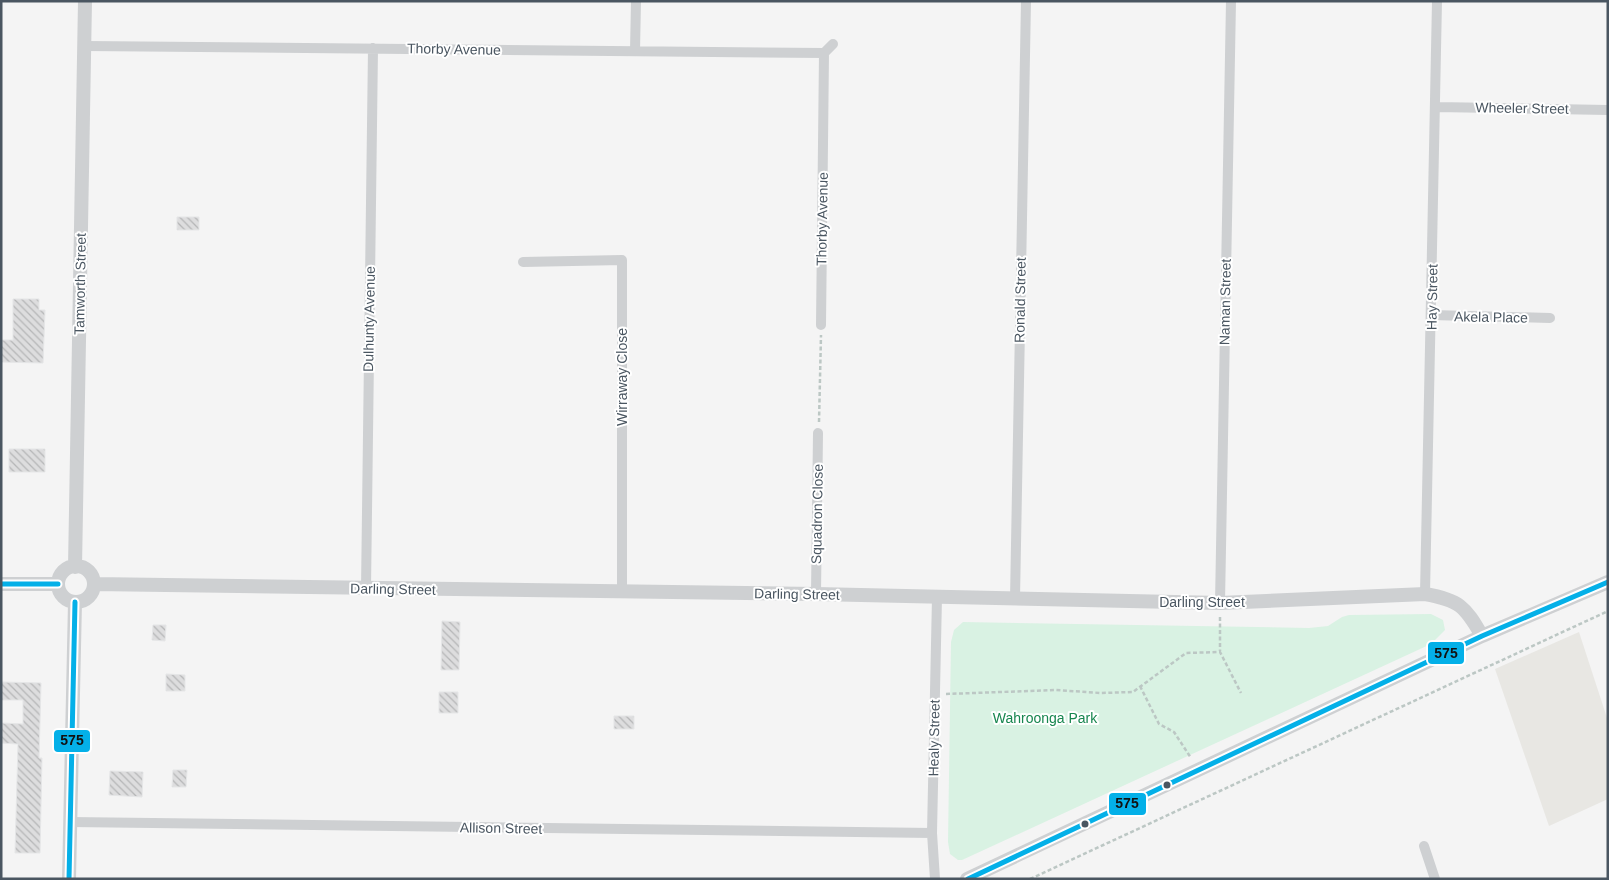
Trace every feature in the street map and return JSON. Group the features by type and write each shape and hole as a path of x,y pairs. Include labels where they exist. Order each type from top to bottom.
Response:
{"street":[{"name":"Tamworth Street","path":"76,566 85,1"},
{"path":"635,51 636,1"},
{"name":"Ronald Street","path":"1015,600 1026,1"},
{"name":"Naman Street","path":"1220,603 1231,1"},
{"name":"Hay Street","path":"1425,594 1437,1"},
{"path":"824,53 833,44"},
{"name":"Thorby Avenue","path":"84,46 824,53 821,325"},
{"name":"Dulhunty Avenue","path":"366,589 373,48"},
{"name":"Wheeler Street","path":"1436,107 1608,110"},
{"name":"Wirraway Close","path":"523,262 622,260 622,592"},
{"name":"Akela Place","path":"1431,315 1550,318"},
{"name":"Squadron Close","path":"816,594 818,433"},
{"path":"76,566 81,567 90,574 94,584 90,595 86,599 74,602 65,598 58,584 65,570 76,566"},
{"path":"967,879 1482,636 1608,582"},
{"path":"1,584 58,584"},
{"name":"Darling Street","path":"94,584 816,594 1015,600 1220,603 1425,594 1448,598 1461,604 1482,636"},
{"name":"Healy Street","path":"935,879 932,833 938,597"},
{"path":"69,879 74,602"},
{"name":"Allison Street","path":"70,822 932,833"},
{"path":"1424,846 1434,879"}],"path":[{"path":"818,433 821,325"},
{"path":"1220,603 1220,652 1241,693"},
{"path":"1030,879 1608,610"},
{"path":"935,694 1056,690 1101,693 1133,692 1186,654 1220,652"},
{"path":"1140,686 1159,724 1174,732 1199,769"}],"shaded area":[{"path":"1579,632 1608,721 1608,799 1549,826 1495,669"}],"green space":[{"name":"Wahroonga Park","path":"1431,614 1443,620 1445,630 1431,644 962,860 958,860 950,854 948,842 951,642 954,630 963,622 1309,628 1328,626 1349,615"}],"building":[{"path":"177,217 199,217 199,230 177,230"},
{"path":"13,299 39,299 39,310 45,310 43,363 1,362 1,340 13,340"},
{"path":"9,449 45,449 45,472 9,472"},
{"path":"442,621 460,622 459,670 441,670"},
{"path":"153,625 166,625 165,641 152,640"},
{"path":"166,674 185,675 185,691 166,691"},
{"path":"1,682 41,683 39,758 42,758 40,853 15,853 18,744 1,743 1,723 23,724 23,700 1,700"},
{"path":"439,692 458,692 458,713 439,713"},
{"path":"614,716 634,716 634,729 614,729"},
{"path":"173,770 187,770 186,787 172,787"},
{"path":"110,771 143,772 142,797 109,795"}],"transit line":[{"name":"575","path":"968,879 1482,636 1608,582"},
{"name":"575","path":"1,584 58,584"},
{"name":"575","path":"69,879 75,602"}]}
